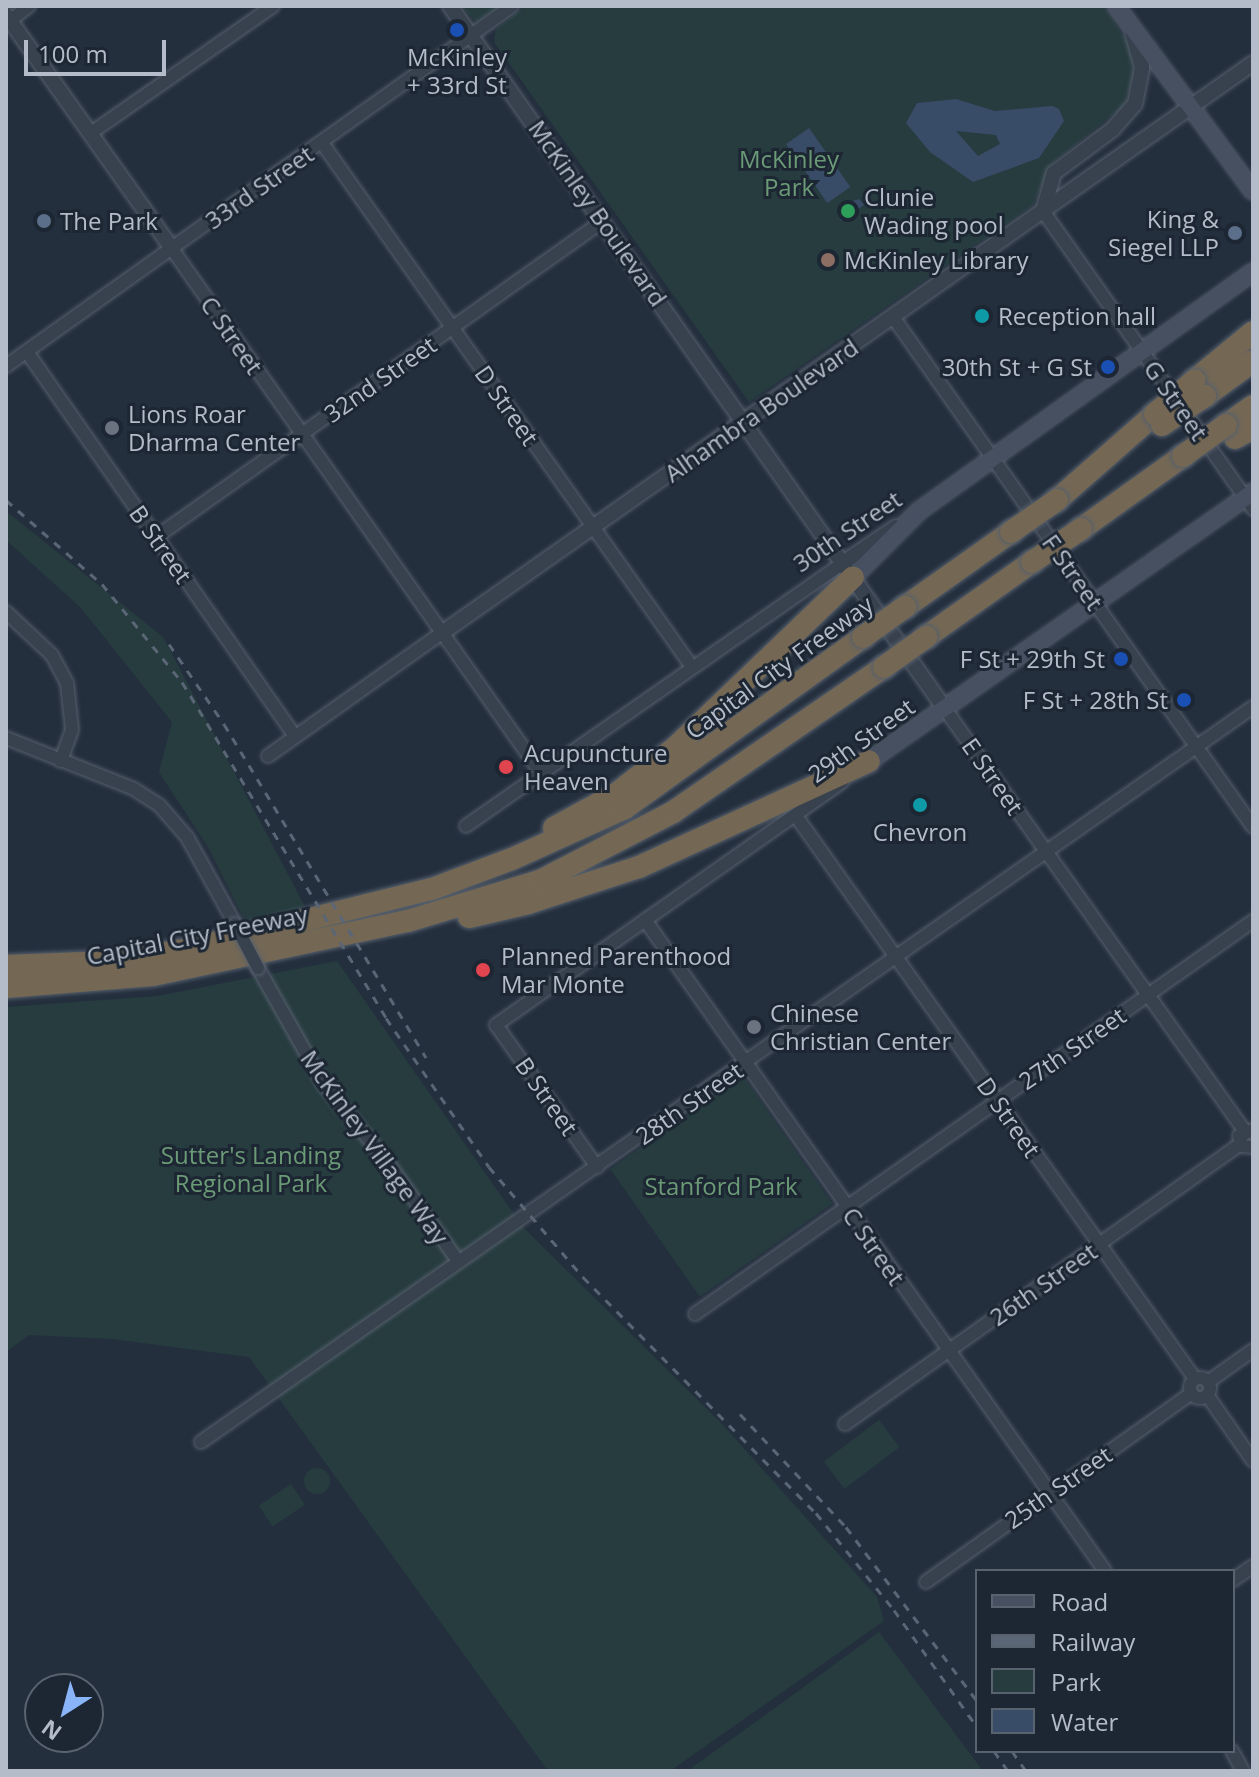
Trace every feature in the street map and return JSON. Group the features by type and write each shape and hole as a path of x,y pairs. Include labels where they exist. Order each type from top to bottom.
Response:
{"highway":[{"path":"1200,388 1253,332"},
{"name":"Capital City Freeway","path":"6,966 109,962 357,909 432,889 586,829 665,782 1057,500 1200,388 1253,361"},
{"name":"Capital City Freeway","path":"6,987 153,975 408,921 540,881 616,845 884,667 1148,484 1238,430 1253,406"},
{"path":"357,909 492,858 616,794 676,747 848,570"},
{"path":"408,921 492,913 601,881 869,761"}],"main road":[{"path":"1121,12 1253,191"},
{"name":"30th Street","path":"848,570 919,511 1143,354 1253,272"},
{"name":"29th Street","path":"869,761 1095,603 1250,500"}],"street":[{"path":"8,17 29,6"},
{"path":"91,133 273,6"},
{"name":"McKinley Boulevard","path":"450,6 744,421"},
{"name":"33rd Street","path":"6,366 512,6"},
{"path":"1043,211 1054,173 1122,121 1139,96 1142,67 1121,12"},
{"name":"C Street","path":"8,17 541,773"},
{"name":"Alhambra Boulevard","path":"268,756 1253,63"},
{"name":"D Street","path":"322,143 692,667"},
{"name":"G Street","path":"1043,211 1250,500"},
{"name":"32nd Street","path":"156,537 603,221"},
{"name":"F Street","path":"893,317 1253,827"},
{"name":"B Street","path":"27,352 295,736"},
{"name":"E Street","path":"744,421 1063,875 1248,1130"},
{"name":"30th Street","path":"466,826 692,667 848,570"},
{"path":"6,612 52,655 67,683 72,730 61,761"},
{"name":"28th Street","path":"201,1442 1253,707"},
{"name":"McKinley Village Way","path":"6,738 134,789 159,805 187,837 324,1085 393,1169 458,1261"},
{"name":"29th Street","path":"496,1025 796,816 869,761"},
{"name":"D Street","path":"796,816 1099,1244 1203,1385 1253,1461"},
{"name":"C Street","path":"645,920 1104,1569"},
{"name":"27th Street","path":"695,1314 1253,921"},
{"name":"B Street","path":"496,1025 597,1167"},
{"path":"1247,1145 1248,1130"},
{"name":"26th Street","path":"845,1424 1099,1244 1247,1145"},
{"path":"1203,1385 1253,1350"},
{"name":"25th Street","path":"926,1582 1203,1385"},
{"path":"1235,1579 1253,1566"},
{"path":"1234,1753 1247,1769"}],"green space":[{"path":"461,6 500,6 476,22"},
{"name":"McKinley Park","path":"525,6 1104,6 1131,48 1134,74 1124,106 1051,164 1033,205 749,402 494,42 496,29"},
{"path":"6,511 163,637 312,920 246,923 209,849 159,772 172,722 81,608 6,540"},
{"name":"Sutter's Landing Regional Park","path":"337,961 523,1227 722,1424 877,1597 884,1621 670,1771 548,1771 249,1357 112,1339 29,1335 6,1352 6,1007 158,996"},
{"name":"Stanford Park","path":"743,1076 832,1204 700,1297 610,1169"},
{"path":"879,1420 899,1447 844,1489 824,1462"},
{"path":"317,1468 326,1472 330,1481 326,1490 317,1494 308,1490 304,1481 308,1472"},
{"path":"291,1484 305,1505 273,1527 259,1506"},
{"path":"879,1632 983,1771 687,1771 764,1716"}],"water":[{"path":"956,99 995,111 1052,106 1059,109 1064,121 1039,158 973,182 930,152 906,123 917,103","holes":["956,131 996,135 1000,144 978,156"]},
{"path":"809,128 850,187 827,203 786,144"},
{"name":"Clunie Wading pool","path":"859,199 864,205 841,221 837,214 845,209 843,204"}],"railway":[{"path":"6,500 102,584 182,682 386,1018 489,1167 583,1277 816,1513 894,1610 975,1724"},
{"path":"169,644 224,724 426,1058"},
{"path":"740,1414 846,1527 975,1698"},
{"path":"995,1753 1008,1771"},
{"path":"1013,1753 1026,1771"}],"place":[{"name":"McKinley + 33rd St","path":"457,30"},
{"name":"Clunie Wading pool","path":"848,211"},
{"name":"The Park","path":"44,221"},
{"name":"King & Siegel LLP","path":"1235,233"},
{"name":"McKinley Library","path":"828,260"},
{"name":"Reception hall","path":"982,316"},
{"name":"30th St + G St","path":"1108,367"},
{"name":"Lions Roar Dharma Center","path":"112,428"},
{"name":"F St + 29th St","path":"1121,659"},
{"name":"F St + 28th St","path":"1184,700"},
{"name":"Acupuncture Heaven","path":"506,767"},
{"name":"Chevron","path":"920,805"},
{"name":"Planned Parenthood Mar Monte","path":"483,970"},
{"name":"Chinese Christian Center","path":"754,1027"}]}
